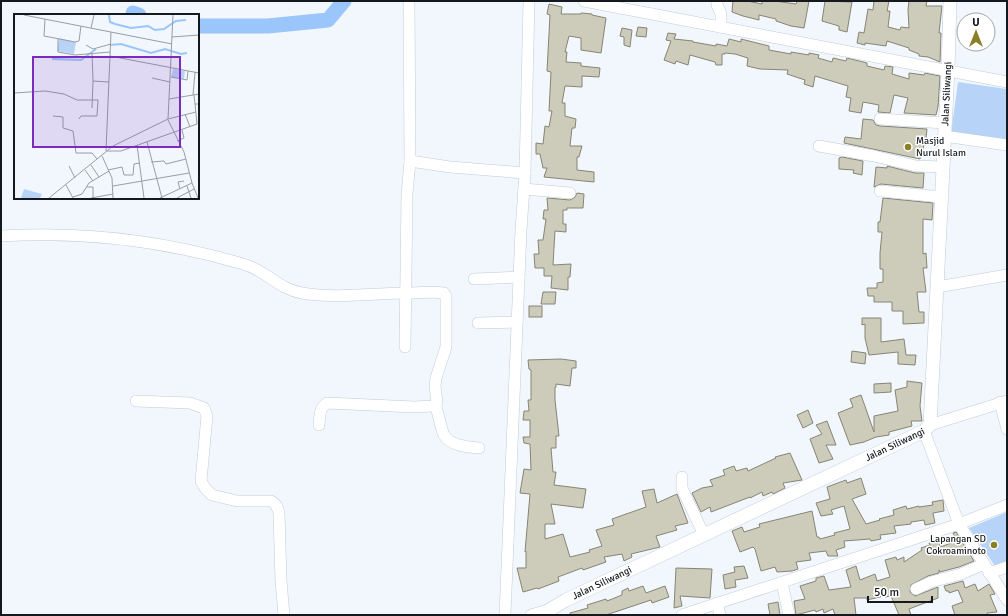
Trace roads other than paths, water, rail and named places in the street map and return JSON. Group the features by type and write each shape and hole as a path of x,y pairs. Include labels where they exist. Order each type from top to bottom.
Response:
{"main road":[{"name":"Jalan Siliwangi","path":"544,613 927,428 937,287 950,1"}],"street":[{"path":"405,347 408,179 410,162 408,1"},
{"path":"513,615 505,615 521,230 525,173 529,1"},
{"path":"584,1 1007,82"},
{"path":"717,1 721,14 720,27"},
{"path":"880,119 945,129 1007,146"},
{"path":"819,146 874,156 916,166 943,167"},
{"path":"410,162 525,173"},
{"path":"524,189 570,194"},
{"path":"880,191 941,197"},
{"path":"1,236 24,234 83,236 143,242 213,255 254,267 291,291 302,293 335,296 444,293 446,296 446,347 436,378 435,386 437,403 435,405 439,414 444,435 447,439 466,447 479,448"},
{"path":"937,287 1007,275"},
{"path":"474,279 519,278"},
{"path":"478,323 517,322"},
{"path":"136,401 190,403 204,408 207,416 201,481 205,488 212,495 237,501 271,501 276,505 278,512 284,615"},
{"path":"1007,429 1004,401 927,428 959,524 986,569 1007,600"},
{"path":"319,424 320,411 327,403 414,407 435,405"},
{"path":"682,476 682,488 704,535"},
{"path":"682,615 959,524 1007,505"},
{"path":"916,589 931,582 961,574 1007,567"},
{"path":"782,583 789,615"},
{"path":"717,603 720,615"},
{"path":"531,615 544,613"}],"waterway":[{"path":"199,26 268,26 328,20 344,1"}],"place":[{"name":"Masjid Nurul Islam","path":"908,147"},
{"name":"Lapangan SD Cokroaminoto","path":"994,545"}]}
